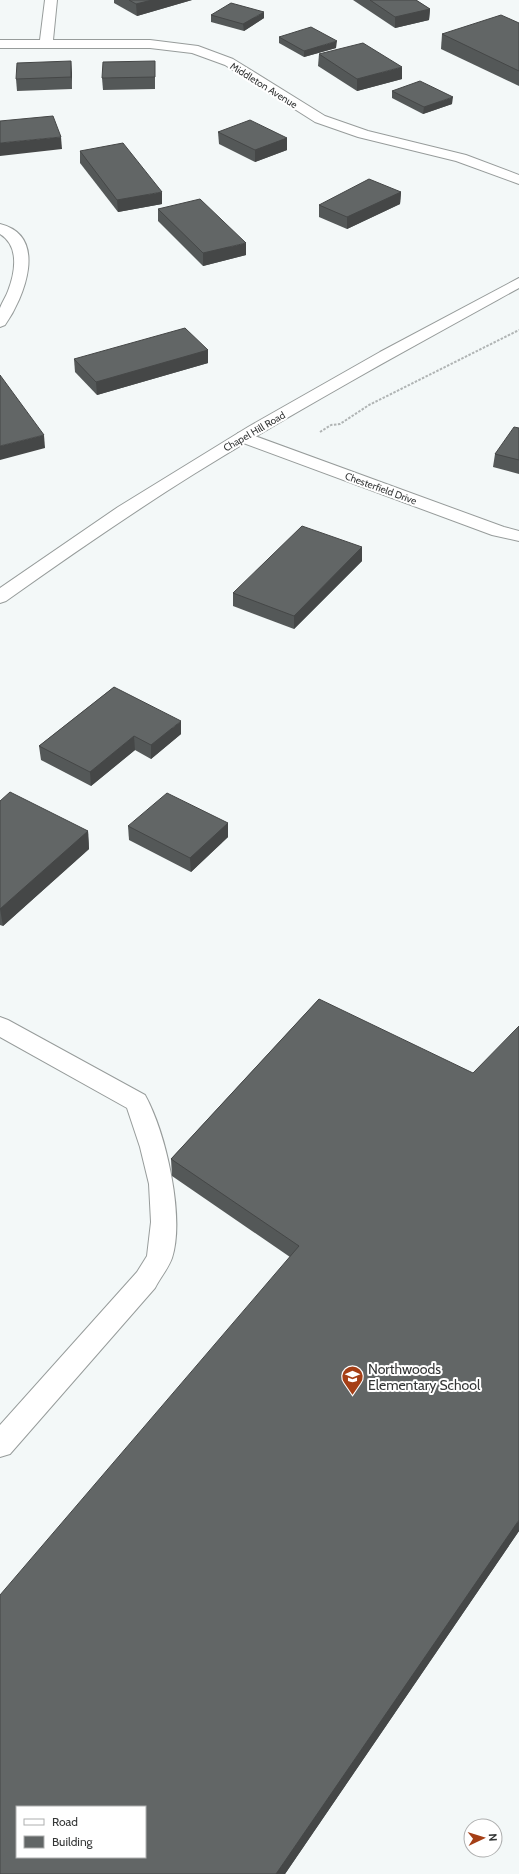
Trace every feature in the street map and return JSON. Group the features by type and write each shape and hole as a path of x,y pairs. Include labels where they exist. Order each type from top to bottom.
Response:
{"street":[{"path":"46,43 51,0"},
{"name":"Middleton Avenue","path":"0,44 150,44 194,49 229,62 320,119 363,134 461,158 519,180"},
{"path":"0,228 12,236 19,248 21,261 20,276 14,299 0,322"},
{"name":"Chapel Hill Road","path":"0,597 51,559 164,486 244,437 420,336 519,282"},
{"name":"Chesterfield Drive","path":"244,437 498,531 519,536"},
{"path":"0,1026 137,1102 152,1147 161,1184 164,1222 159,1258 146,1280 0,1445"}],"path":[{"path":"340,424 369,405 392,395 519,330"}],"building":[{"path":"129,0 152,0 136,4"},
{"path":"370,0 416,0 430,9 395,17"},
{"path":"231,3 264,12 243,24 211,15"},
{"path":"501,15 519,23 519,71 442,34"},
{"path":"311,27 337,41 304,51 279,37"},
{"path":"363,43 402,67 357,79 319,54"},
{"path":"71,61 71,77 16,79 17,63"},
{"path":"155,61 155,77 102,78 103,62"},
{"path":"420,81 453,97 424,107 392,91"},
{"path":"53,116 61,137 0,143 0,121"},
{"path":"250,120 287,138 255,150 218,132"},
{"path":"123,143 162,192 117,200 80,151"},
{"path":"369,179 401,192 347,217 319,205"},
{"path":"200,199 246,243 203,253 158,209"},
{"path":"185,328 208,350 96,382 74,359"},
{"path":"0,375 44,435 0,446"},
{"path":"514,427 519,428 519,460 495,454"},
{"path":"302,526 362,547 294,616 233,593"},
{"path":"114,687 181,721 151,745 134,736 90,772 39,746"},
{"path":"10,792 88,831 0,909 0,801"},
{"path":"167,793 228,823 190,858 128,826"},
{"name":"Northwoods Elementary School","path":"319,999 473,1073 519,1026 519,1520 276,1874 0,1874 0,1595 299,1246 171,1159"}],"place":[{"name":"Northwoods Elementary School","path":"352,1396"}]}
